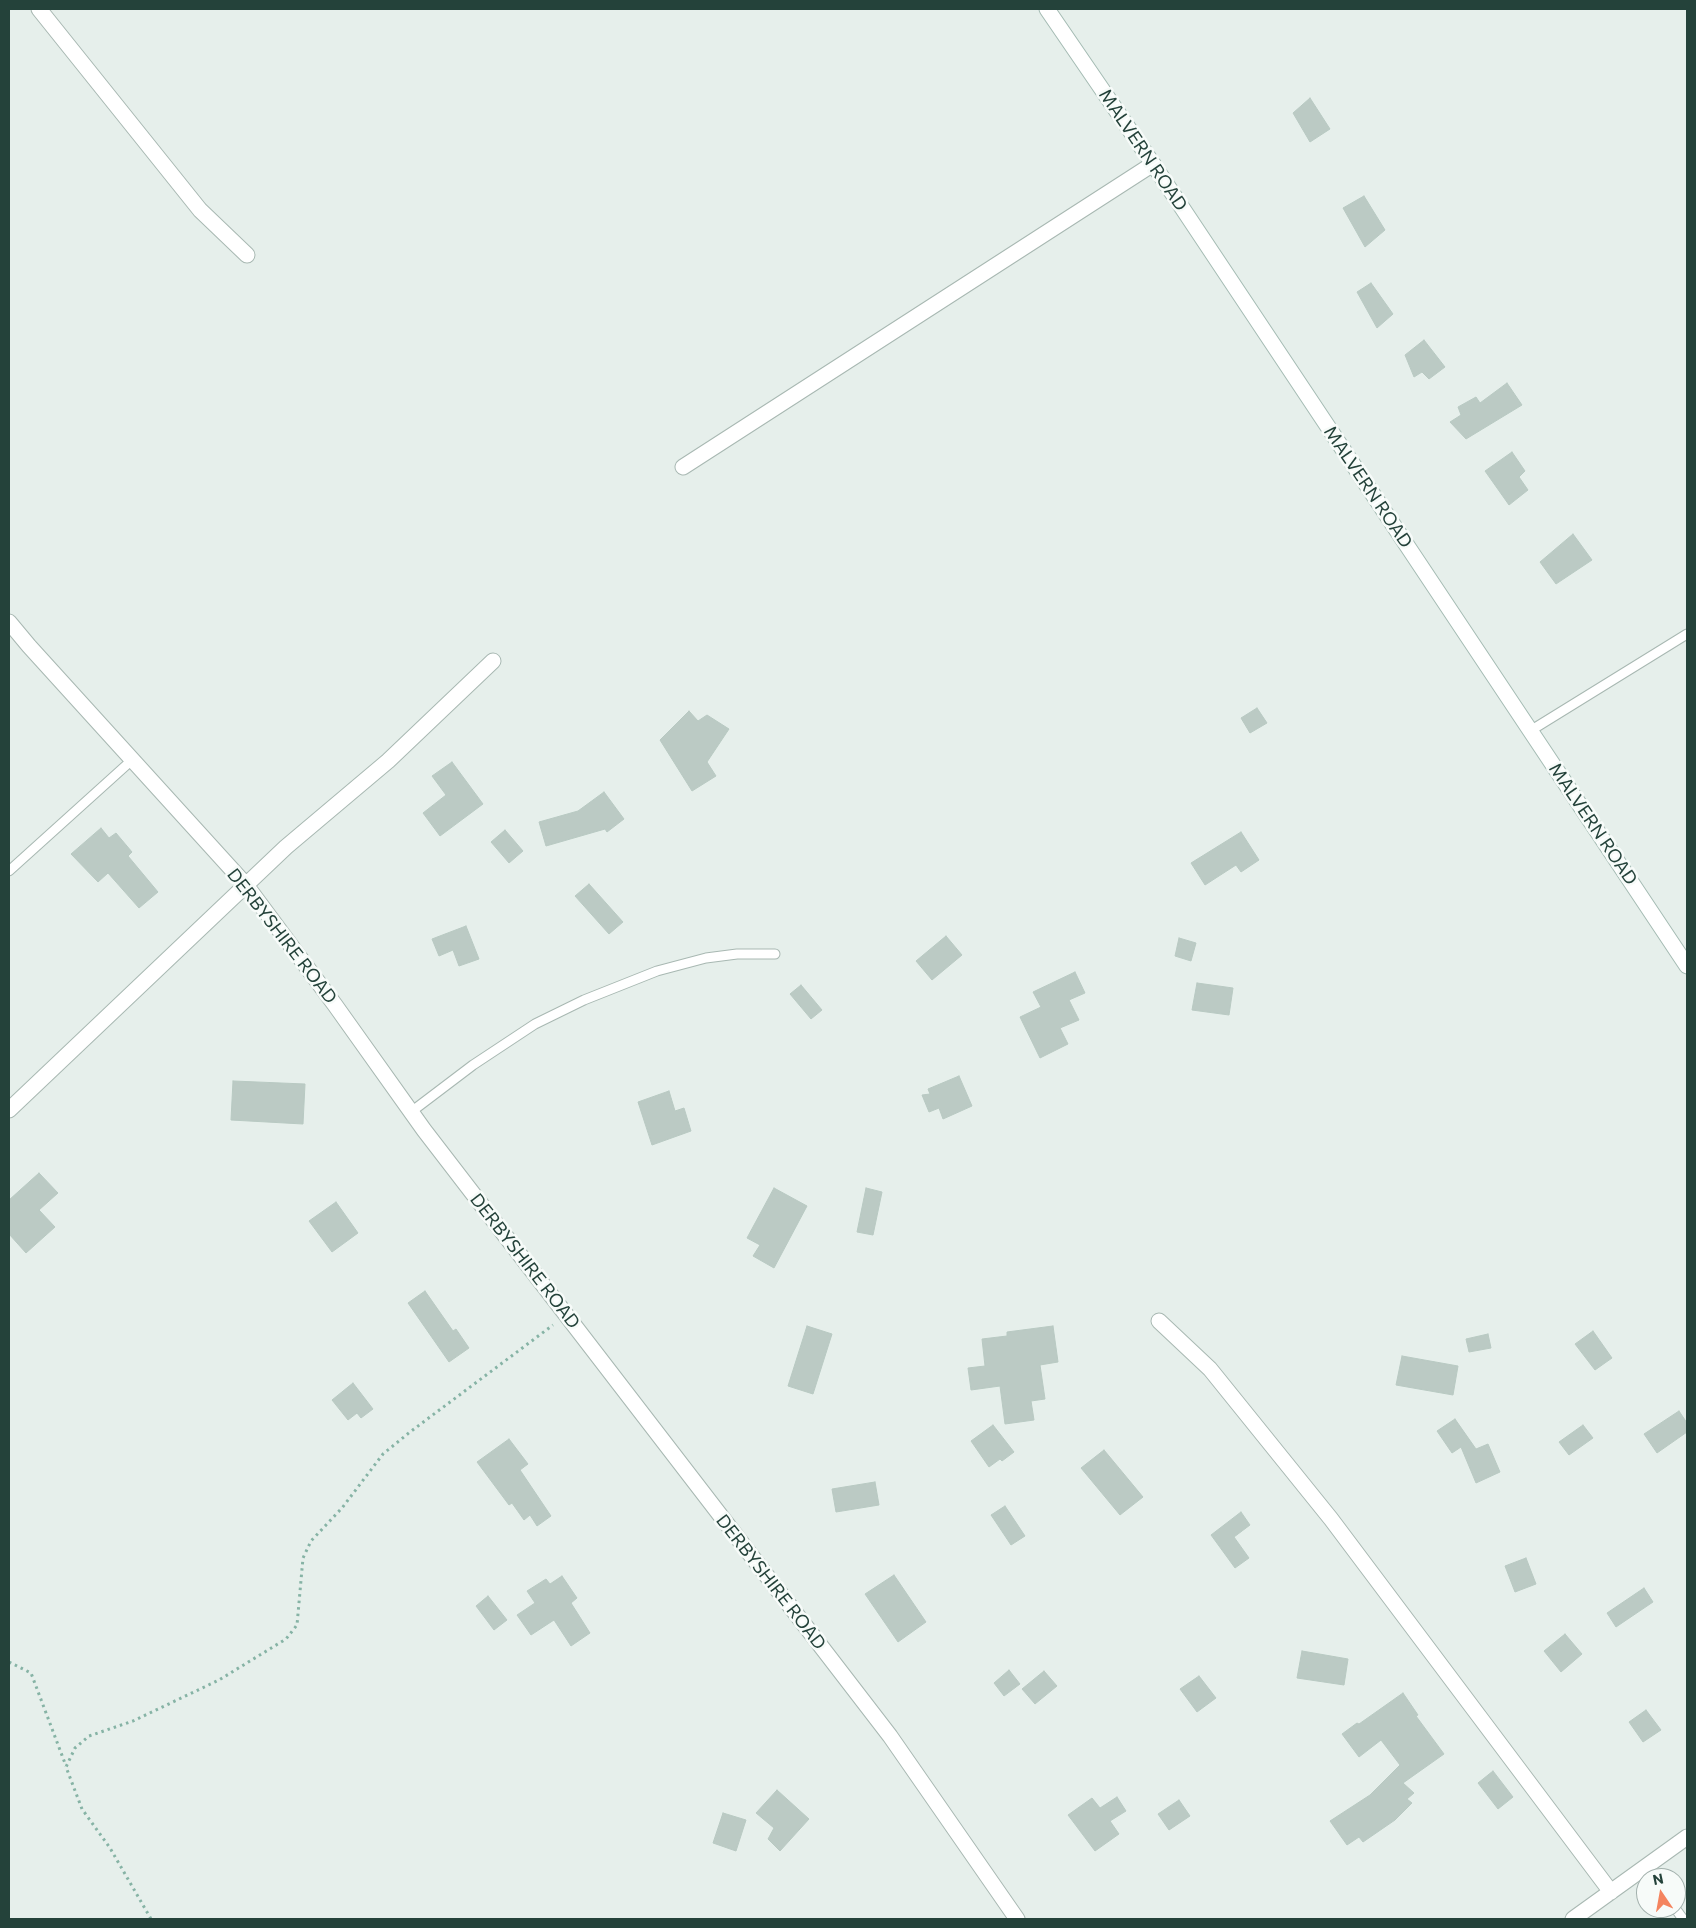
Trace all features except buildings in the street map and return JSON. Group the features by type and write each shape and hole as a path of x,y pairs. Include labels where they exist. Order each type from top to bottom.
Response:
{"street":[{"path":"39,9 200,210 247,255"},
{"name":"MALVERN ROAD","path":"1048,9 1687,966"},
{"path":"683,467 1153,164"},
{"name":"DERBYSHIRE ROAD","path":"9,622 246,885 411,1112 890,1736 1017,1919"},
{"path":"9,1110 286,847 388,761 493,661"},
{"path":"1159,1321 1210,1368 1331,1519 1612,1892"},
{"path":"1655,1868 1687,1836"},
{"path":"1572,1919 1612,1892 1636,1880"}],"lane":[{"path":"1530,731 1687,634"},
{"path":"9,871 132,760"},
{"path":"411,1112 474,1065 527,1030 584,1000 657,971 706,958 737,954 775,954"}],"path":[{"path":"66,1767 75,1748 89,1736 133,1721 219,1680 286,1639 297,1625 303,1558 311,1541 342,1508 383,1454 566,1315"},
{"path":"9,1662 31,1673 82,1809 110,1848 151,1919"}]}
